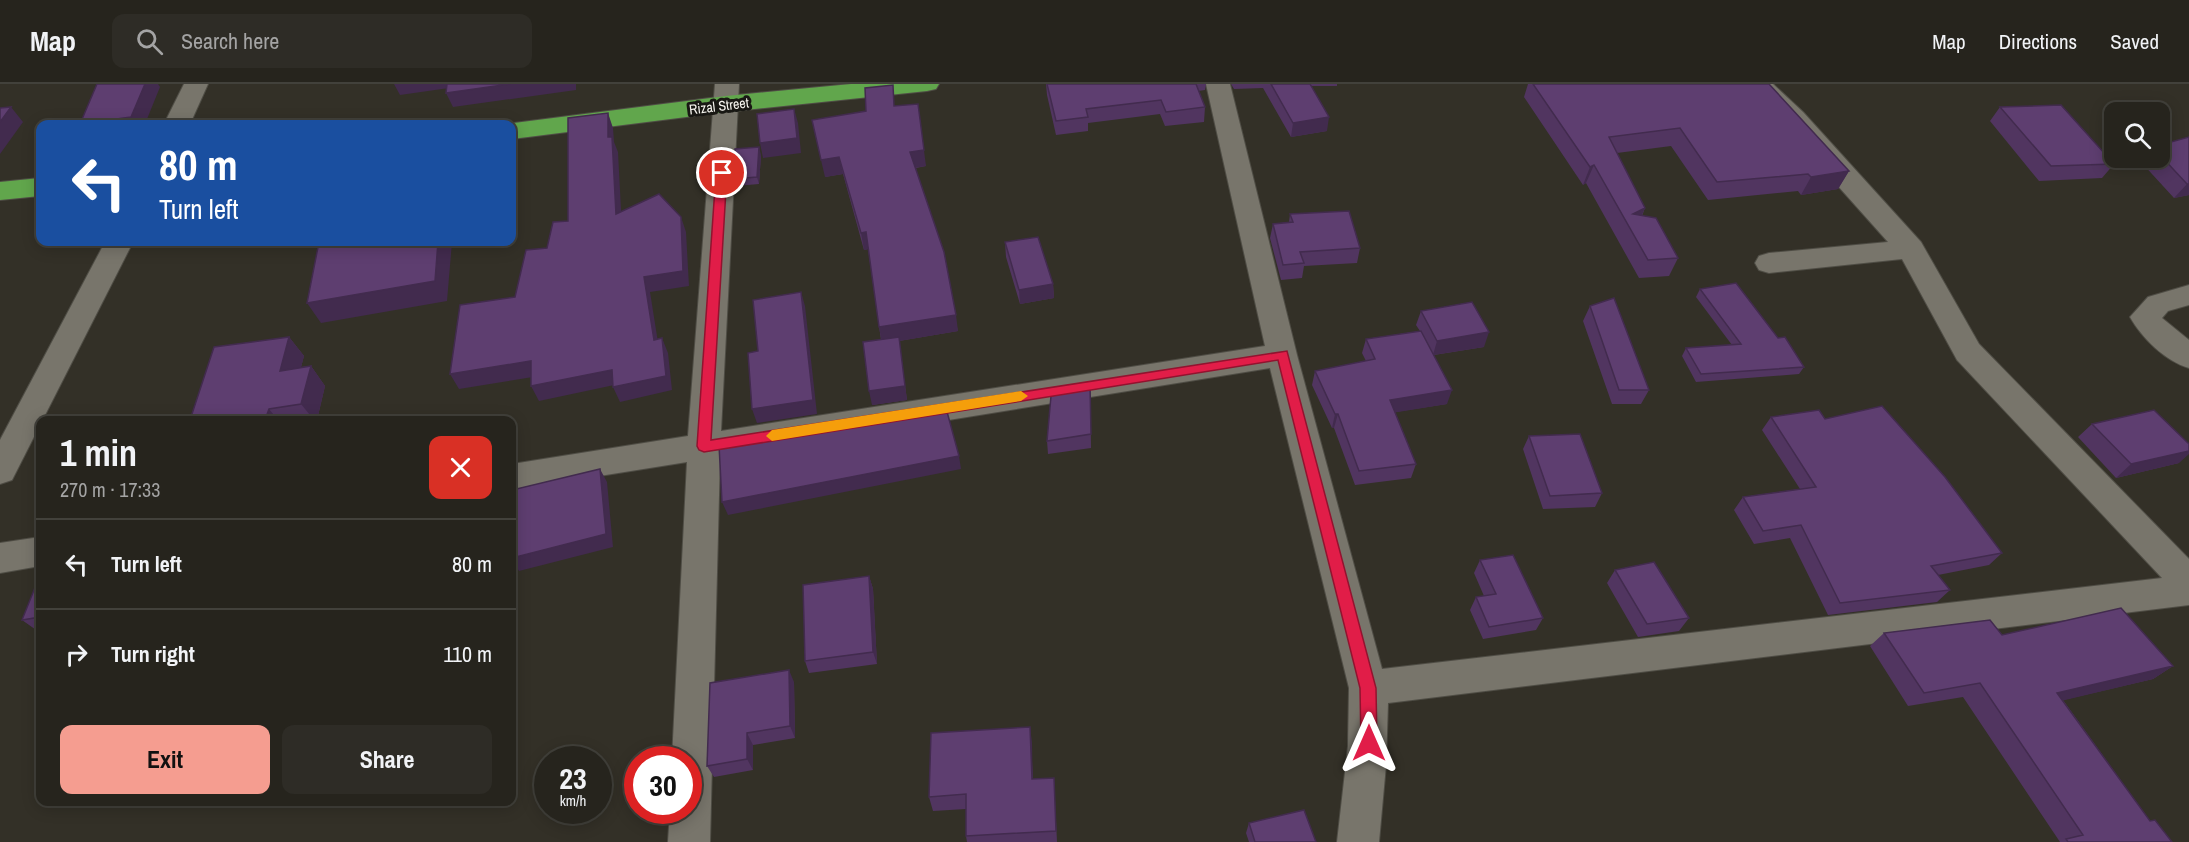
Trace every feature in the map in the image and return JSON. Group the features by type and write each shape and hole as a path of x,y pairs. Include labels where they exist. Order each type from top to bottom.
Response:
{"highway":[{"name":"Rizal Street","path":"516,130 727,94 927,84"},
{"path":"0,191 36,187"}],"street":[{"path":"179,120 196,84"},
{"path":"1218,84 1282,355 1368,688 1370,726 1368,776 1358,842"},
{"path":"1759,84 1794,118 1911,249 1968,352 2189,582"},
{"path":"689,842 704,446 727,94"},
{"path":"0,471 117,246"},
{"path":"1769,263 1911,249"},
{"path":"2189,295 2158,304 2145,317 2154,329 2189,357"},
{"path":"516,476 1282,355"},
{"path":"0,558 36,553"},
{"path":"1368,688 2189,590"}],"building":[{"path":"97,84 145,84 131,117 82,120"},
{"path":"447,84 510,84 446,93"},
{"path":"1047,84 1196,84 1205,107 1166,112 1161,100 1086,109 1088,117 1056,121"},
{"path":"1271,84 1310,84 1329,117 1293,123"},
{"path":"1533,84 1769,84 1849,171 1811,177 1808,174 1717,182 1680,128 1609,137 1645,208 1633,214 1656,218 1678,258 1648,260 1594,165 1590,167"},
{"path":"893,85 894,106 918,104 924,150 910,152 944,252 956,315 879,327 866,232 861,233 839,157 821,160 812,120 866,111 865,88"},
{"path":"2061,105 2104,153 2104,164 2051,166 2000,107"},
{"path":"11,107 0,122 0,108"},
{"path":"794,109 797,138 760,143 757,114"},
{"path":"608,113 608,137 612,137 616,214 659,194 681,217 683,271 644,277 654,340 662,338 666,376 613,387 612,370 531,386 531,361 450,374 460,305 515,297 526,250 547,248 553,222 568,221 568,118"},
{"path":"2189,137 2189,184 2170,166 2170,142"},
{"path":"759,147 757,177 734,179 735,149"},
{"path":"1349,211 1360,248 1300,252 1304,263 1283,265 1273,224 1293,222 1290,214"},
{"path":"1038,237 1053,284 1019,290 1005,242"},
{"path":"318,246 438,246 435,281 307,303"},
{"path":"1736,283 1778,338 1785,337 1804,367 1701,374 1686,348 1741,344 1700,289"},
{"path":"801,292 813,400 752,409 748,353 758,351 753,300"},
{"path":"1614,298 1649,390 1619,390 1590,306"},
{"path":"1472,302 1489,332 1437,341 1421,311"},
{"path":"1421,331 1452,390 1390,400 1416,464 1359,471 1338,414 1335,414 1315,371 1375,359 1366,339"},
{"path":"289,337 280,371 311,366 301,404 269,409 266,416 191,416 214,347"},
{"path":"899,337 905,386 869,391 863,342"},
{"path":"1090,385 1091,434 1047,441 1051,396"},
{"path":"1882,406 1945,477 2002,553 1931,566 1950,590 1840,603 1801,525 1763,531 1743,497 1816,487 1771,417 1819,410 1825,419"},
{"path":"946,408 959,456 722,502 719,445"},
{"path":"2154,410 2189,444 2189,451 2131,464 2092,424"},
{"path":"1580,434 1602,493 1550,496 1529,436"},
{"path":"600,469 606,534 516,557 516,489"},
{"path":"1513,555 1543,618 1489,627 1476,597 1496,594 1480,560"},
{"path":"1654,562 1689,618 1647,624 1615,570"},
{"path":"869,576 873,652 805,661 803,585"},
{"path":"36,585 36,618 22,620"},
{"path":"2121,608 2173,666 2057,693 2150,821 2155,820 2172,842 2068,842 2066,839 2083,835 1980,683 1924,693 1884,633 1990,620 2002,635"},
{"path":"789,670 790,726 747,733 747,759 707,766 710,683"},
{"path":"1030,727 1032,779 1054,778 1056,831 966,836 966,794 929,797 931,733"},
{"path":"1304,810 1316,842 1255,842 1249,823"}],"slow traffic":[{"path":"772,436 1021,396"}],"route":[{"path":"722,173 704,446 1282,355 1368,688 1369,743"}]}
